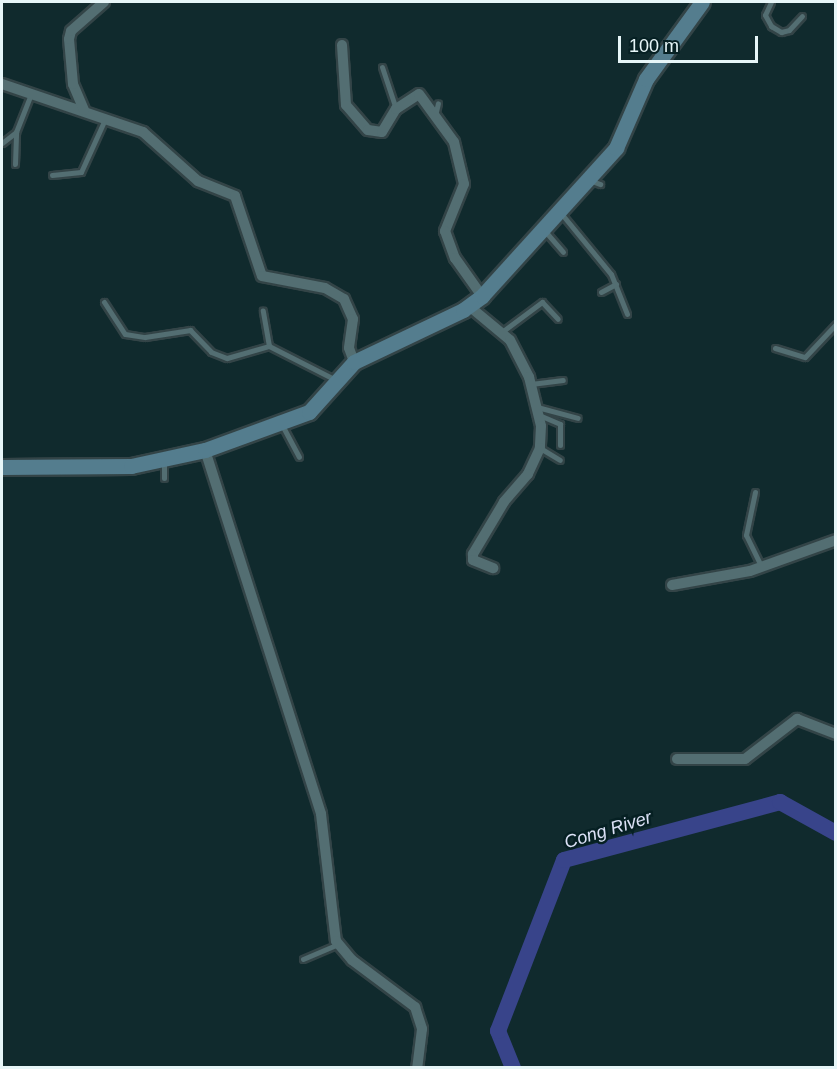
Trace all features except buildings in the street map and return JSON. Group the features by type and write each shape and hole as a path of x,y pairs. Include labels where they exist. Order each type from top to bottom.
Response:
{"main road":[{"path":"2,467 113,468 205,450 281,424 309,412 354,362 469,306 482,296 559,211 594,182 616,148 646,79 702,2"}],"street":[{"path":"84,111 73,84 69,39 71,31 104,2"},
{"path":"342,45 348,108 368,130 377,134 385,129 396,110 419,94 458,149 464,175 462,191 446,222 447,242 482,296"},
{"path":"2,84 143,132 198,181 235,196 262,276 325,288 344,299 353,319 349,348 354,362"},
{"path":"469,306 503,331 531,384 538,411 540,448 528,474 504,502 473,554 473,561 493,568"},
{"path":"205,450 318,803 332,925 339,945 352,960 415,1007 422,1029 417,1068"},
{"path":"672,585 762,567 836,540"},
{"path":"677,759 745,759 798,719 836,734"}],"lane":[{"path":"771,2 765,15 771,26 781,32 789,30 802,16"},
{"path":"382,68 396,110"},
{"path":"15,164 16,132 31,92"},
{"path":"435,116 438,103"},
{"path":"52,175 81,172 105,118"},
{"path":"2,143 16,132"},
{"path":"559,211 616,284 627,314"},
{"path":"543,229 563,252"},
{"path":"601,292 616,284"},
{"path":"104,302 125,334 131,337 190,330 211,352 227,358 269,346 336,380"},
{"path":"503,331 542,302 558,320"},
{"path":"263,311 269,346"},
{"path":"776,348 805,357 836,324"},
{"path":"531,384 563,380"},
{"path":"538,411 578,418"},
{"path":"538,411 560,424 560,445"},
{"path":"281,424 299,457"},
{"path":"540,448 560,460"},
{"path":"164,459 164,478"},
{"path":"755,492 747,539 762,567"},
{"path":"303,959 339,945"}],"waterway":[{"name":"Cong River","path":"513,1068 498,1031 564,860 780,802 836,833"}]}
